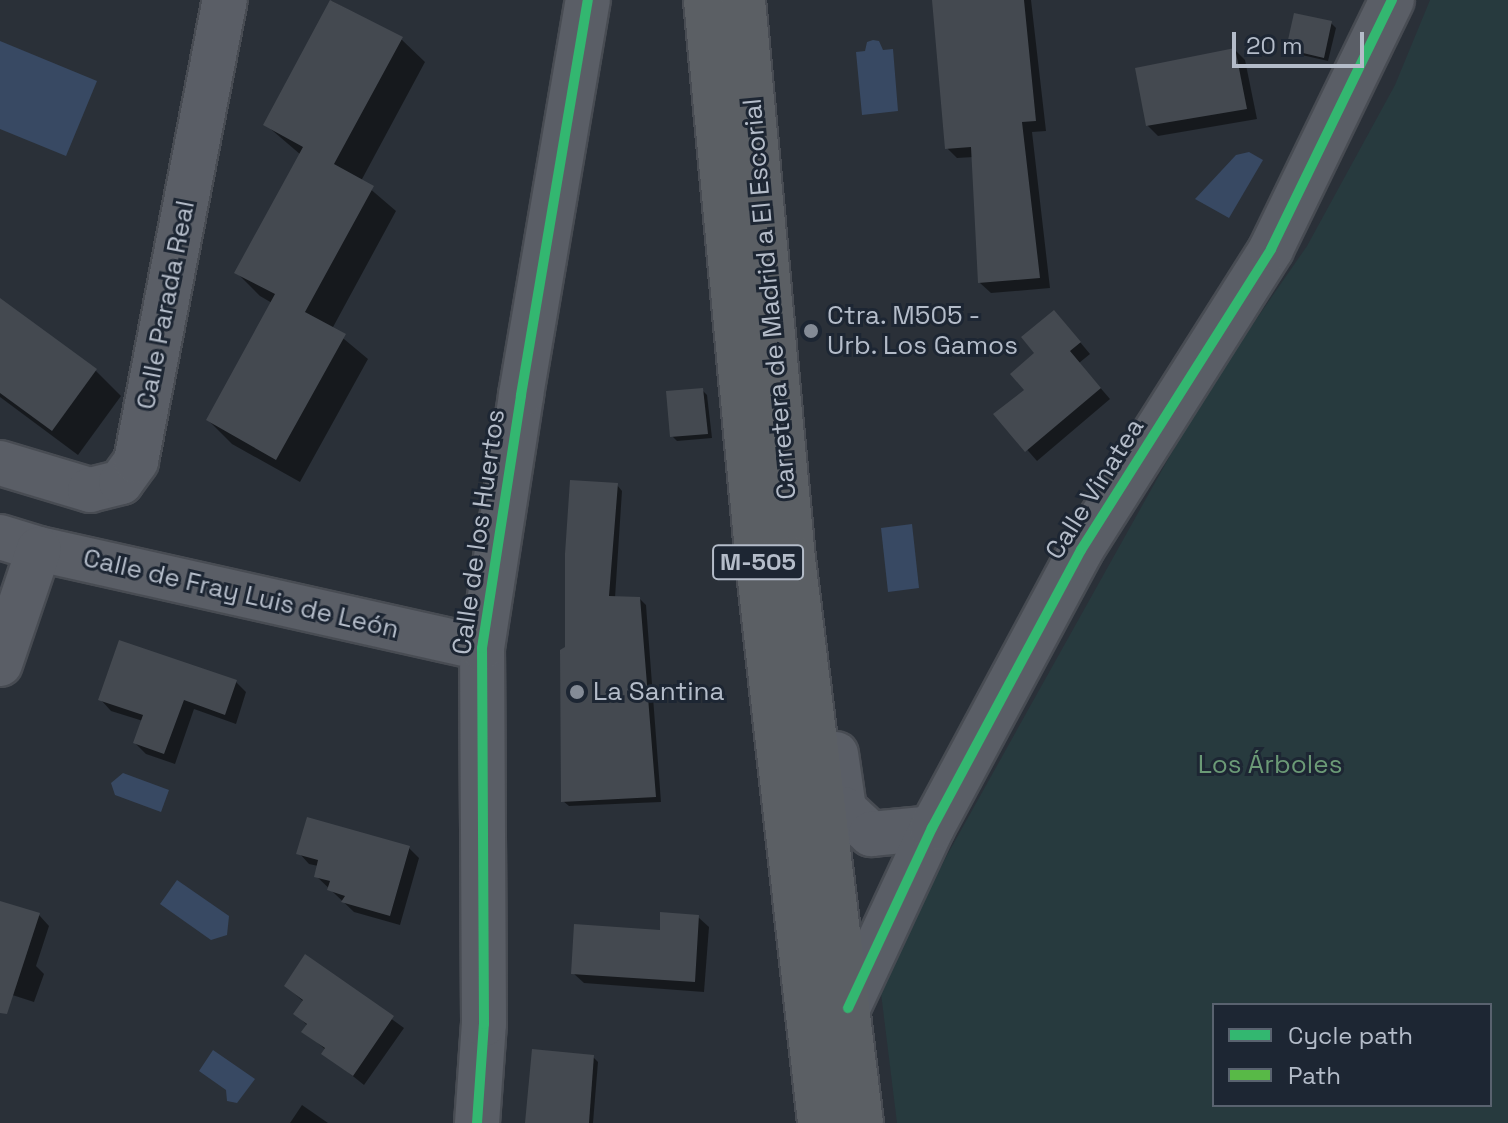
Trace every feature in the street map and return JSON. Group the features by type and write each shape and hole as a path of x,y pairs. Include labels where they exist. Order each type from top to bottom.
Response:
{"highway":[{"name":"Carretera de Madrid a El Escorial","path":"706,0 758,562 820,1123"},
{"name":"Carretera de Madrid a El Escorial","path":"743,0 793,559 861,1123"}],"street":[{"name":"Calle Parada Real","path":"0,463 90,490 121,482 136,461 225,0"},
{"name":"Calle de los Huertos","path":"477,1123 484,1024 482,648 588,0"},
{"name":"Calle Vinatea","path":"848,1008 932,828 1081,550 1271,249 1392,0"},
{"name":"Calle de Fray Luis de León","path":"20,543 482,648"},
{"path":"0,664 20,543"},
{"path":"793,559 824,666 844,809 871,834 932,828"},
{"path":"801,1123 812,1052"}],"green space":[{"name":"Los Árboles","path":"1430,0 1508,0 1508,1123 897,1123 880,985 946,857 1205,393 1307,246 1395,85"}],"water":[{"path":"0,41 97,81 66,156 0,129"},
{"path":"879,41 883,50 893,49 898,111 862,115 856,52 865,51 867,42"},
{"path":"1249,152 1263,160 1229,218 1195,199 1236,155"},
{"path":"912,524 919,588 888,592 881,528"},
{"path":"123,773 169,790 161,812 115,795 111,783"},
{"path":"177,880 229,916 227,935 211,940 160,904"},
{"path":"213,1050 255,1079 237,1103 227,1101 226,1090 199,1071"}],"building":[{"path":"330,0 403,37 334,164 374,186 305,312 346,334 276,460 206,420 275,294 234,273 303,147 263,125"},
{"path":"932,0 1024,0 1036,121 1022,122 1040,278 978,283 971,147 945,149"},
{"path":"1294,13 1332,21 1324,58 1286,49"},
{"path":"1235,48 1247,109 1146,126 1135,68"},
{"path":"0,298 97,369 52,431 0,393"},
{"path":"1054,310 1081,342 1070,351 1101,388 1025,452 993,414 1024,390 1010,374 1034,353 1021,337"},
{"path":"703,388 708,434 670,437 666,391"},
{"path":"570,480 618,483 609,596 640,597 656,797 561,802 560,650 565,647 565,554"},
{"path":"119,640 237,680 225,715 184,700 164,754 133,743 143,715 98,700"},
{"path":"307,817 410,846 390,916 341,902 345,896 327,890 330,881 314,877 318,860 296,854"},
{"path":"0,901 40,913 7,1014 0,1013"},
{"path":"660,912 699,915 695,982 571,974 574,924 660,930"},
{"path":"305,954 394,1016 353,1076 321,1054 325,1048 301,1032 307,1024 293,1014 303,1000 284,986"},
{"path":"532,1049 594,1055 589,1123 525,1123"}],"marked path":[{"path":"758,562 793,559"}],"cycle path":[{"path":"477,1123 484,1024 482,648 588,0"},
{"path":"848,1008 932,828 1081,550 1271,249 1392,0"}],"place":[{"name":"Ctra. M505 - Urb. Los Gamos","path":"811,331"},
{"name":"La Santina","path":"577,692"}]}
